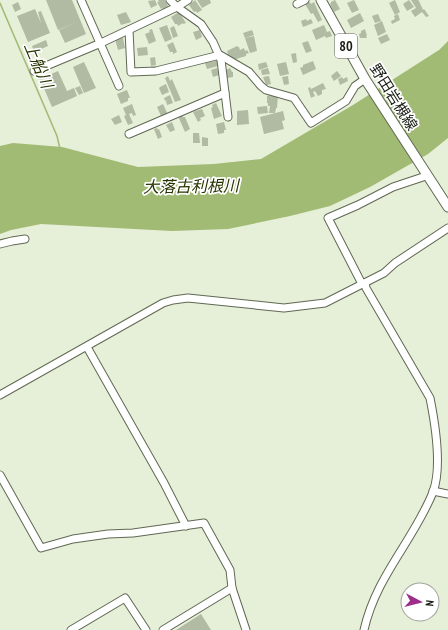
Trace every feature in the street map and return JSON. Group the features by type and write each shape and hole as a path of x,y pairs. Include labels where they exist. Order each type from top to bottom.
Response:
{"main road":[{"name":"野田岩槻線","path":"321,0 373,91 448,207"}],"street":[{"path":"81,0 101,43 118,86"},
{"path":"170,0 177,7 201,24 220,55 222,60 228,117"},
{"path":"34,71 101,43 177,7 188,0"},
{"path":"297,4 305,0"},
{"path":"129,30 131,72 156,71 220,55 248,72 266,90 294,98 311,123 346,101 355,86 366,79"},
{"path":"129,134 226,93"},
{"path":"364,630 367,617 380,586 415,527 434,491 438,464 434,414 430,398 363,284 328,218 358,205 393,186 423,177 427,174"},
{"path":"0,395 163,303 188,298 284,308 325,303 384,273 395,263 448,228"},
{"path":"0,244 25,239"},
{"path":"87,346 164,483 186,526"},
{"path":"0,475 42,548 73,539 108,534 133,533 204,523 230,570 232,588 246,630"},
{"path":"434,491 448,494"},
{"path":"163,630 232,588"},
{"path":"71,630 125,598 146,630"}],"water":[{"name":"大落古利根川","path":"448,41 448,138 428,154 370,187 330,206 228,229 172,231 41,224 11,230 0,234 0,146 13,143 62,147 138,167 214,164 261,159 353,105 439,50"}],"building":[{"path":"46,0 72,0 86,34 65,43 59,30 77,22 58,30"},
{"path":"155,0 157,5 151,8 148,1"},
{"path":"158,0 165,0 169,8 163,10 162,8 161,9 157,2 159,2"},
{"path":"195,0 202,10 197,13 196,11 194,12 189,5"},
{"path":"197,0 210,0 211,3 202,8"},
{"path":"335,0 340,9 334,12 330,4"},
{"path":"354,0 359,10 352,13 347,3"},
{"path":"395,0 400,12 395,15 389,3"},
{"path":"409,0 414,7 407,11 403,4"},
{"path":"411,0 418,0 423,10 424,9 429,16 426,17 422,12 415,17 411,11 416,8"},
{"path":"18,2 21,9 15,12 12,5"},
{"path":"310,2 311,4 314,2 322,20 318,22 313,13 311,14 305,4"},
{"path":"35,9 41,23 38,12 41,11 50,33 28,42 17,16"},
{"path":"126,12 131,22 121,25 117,15"},
{"path":"179,12 186,23 178,26 171,17"},
{"path":"360,13 364,21 351,28 347,20"},
{"path":"378,14 381,21 375,23 372,16"},
{"path":"398,14 400,20 392,24 391,21 395,19 394,16"},
{"path":"306,19 307,21 311,19 313,23 303,27 301,21"},
{"path":"382,21 386,32 378,36 374,25"},
{"path":"167,25 172,39 165,42 159,28"},
{"path":"324,25 327,32 330,31 332,36 326,38 325,36 316,40 312,30"},
{"path":"174,26 178,36 173,38 170,28"},
{"path":"152,29 156,41 149,44 145,34 150,32 149,30"},
{"path":"365,29 367,38 360,38 359,34"},
{"path":"200,30 202,37 196,40 193,32"},
{"path":"252,30 254,35 245,38 243,33"},
{"path":"387,34 390,40 381,44 378,38"},
{"path":"254,36 257,51 250,53 245,38"},
{"path":"123,38 125,48 118,50 115,39"},
{"path":"46,40 48,46 39,50 40,52 35,55 32,46"},
{"path":"308,41 312,51 306,53 302,43"},
{"path":"173,42 177,52 173,54 173,52 170,52 167,45"},
{"path":"237,46 240,50 244,48 245,51 247,50 249,53 246,54 246,56 233,60 229,58 227,51"},
{"path":"147,47 148,55 138,56 137,48"},
{"path":"296,53 297,62 293,63 291,54"},
{"path":"155,57 156,65 151,66 150,58"},
{"path":"217,61 218,66 207,69 205,63"},
{"path":"313,61 316,69 303,75 300,68 303,67 303,65"},
{"path":"84,62 96,88 84,93 73,67"},
{"path":"266,62 268,67 259,70 258,64"},
{"path":"286,62 289,74 280,76 277,64"},
{"path":"217,68 218,71 221,70 222,74 213,77 211,70"},
{"path":"230,68 233,72 233,77 227,78 226,70"},
{"path":"268,68 270,74 262,75 261,70"},
{"path":"58,71 67,91 74,88 77,96 52,107 40,79"},
{"path":"337,71 341,76 334,81 331,76"},
{"path":"168,76 170,81 172,79 181,100 175,102 165,78"},
{"path":"269,76 271,84 266,85 263,77"},
{"path":"288,76 289,84 284,85 282,77"},
{"path":"342,77 343,79 347,77 348,81 340,85 338,79"},
{"path":"323,83 326,89 322,90 322,94 318,96 315,91 313,92 315,96 311,98 308,88 310,87 311,89"},
{"path":"166,84 169,92 162,95 159,88"},
{"path":"80,86 83,93 79,95 75,88"},
{"path":"127,90 130,98 128,98 128,101 121,104 117,94"},
{"path":"170,95 173,103 167,105 166,101 168,100 165,101 164,98"},
{"path":"278,95 275,113 269,113 270,106 268,106 267,103 267,96"},
{"path":"216,103 222,116 214,119 211,108 213,107 212,105"},
{"path":"132,104 136,115 133,116 132,113 129,114 133,123 128,125 124,116 126,115 123,108"},
{"path":"163,104 168,115 165,116 164,114 161,116 157,107"},
{"path":"267,106 268,113 258,114 257,107"},
{"path":"202,109 205,116 200,118 201,120 198,122 193,112"},
{"path":"248,110 249,124 237,125 237,111"},
{"path":"283,111 285,120 282,121 284,129 264,134 260,117"},
{"path":"119,115 122,122 115,125 111,119"},
{"path":"182,115 185,117 190,129 185,132 178,116"},
{"path":"172,122 175,130 170,132 166,125"},
{"path":"224,122 226,130 224,130 224,133 218,134 216,124"},
{"path":"157,128 158,130 159,129 162,137 158,139 154,129"},
{"path":"193,133 199,133 200,143 193,143"},
{"path":"202,137 208,138 208,146 202,146"},
{"path":"201,614 211,630 176,630"}],"waterway":[{"name":"上船川","path":"0,3 57,136 60,149"}]}
